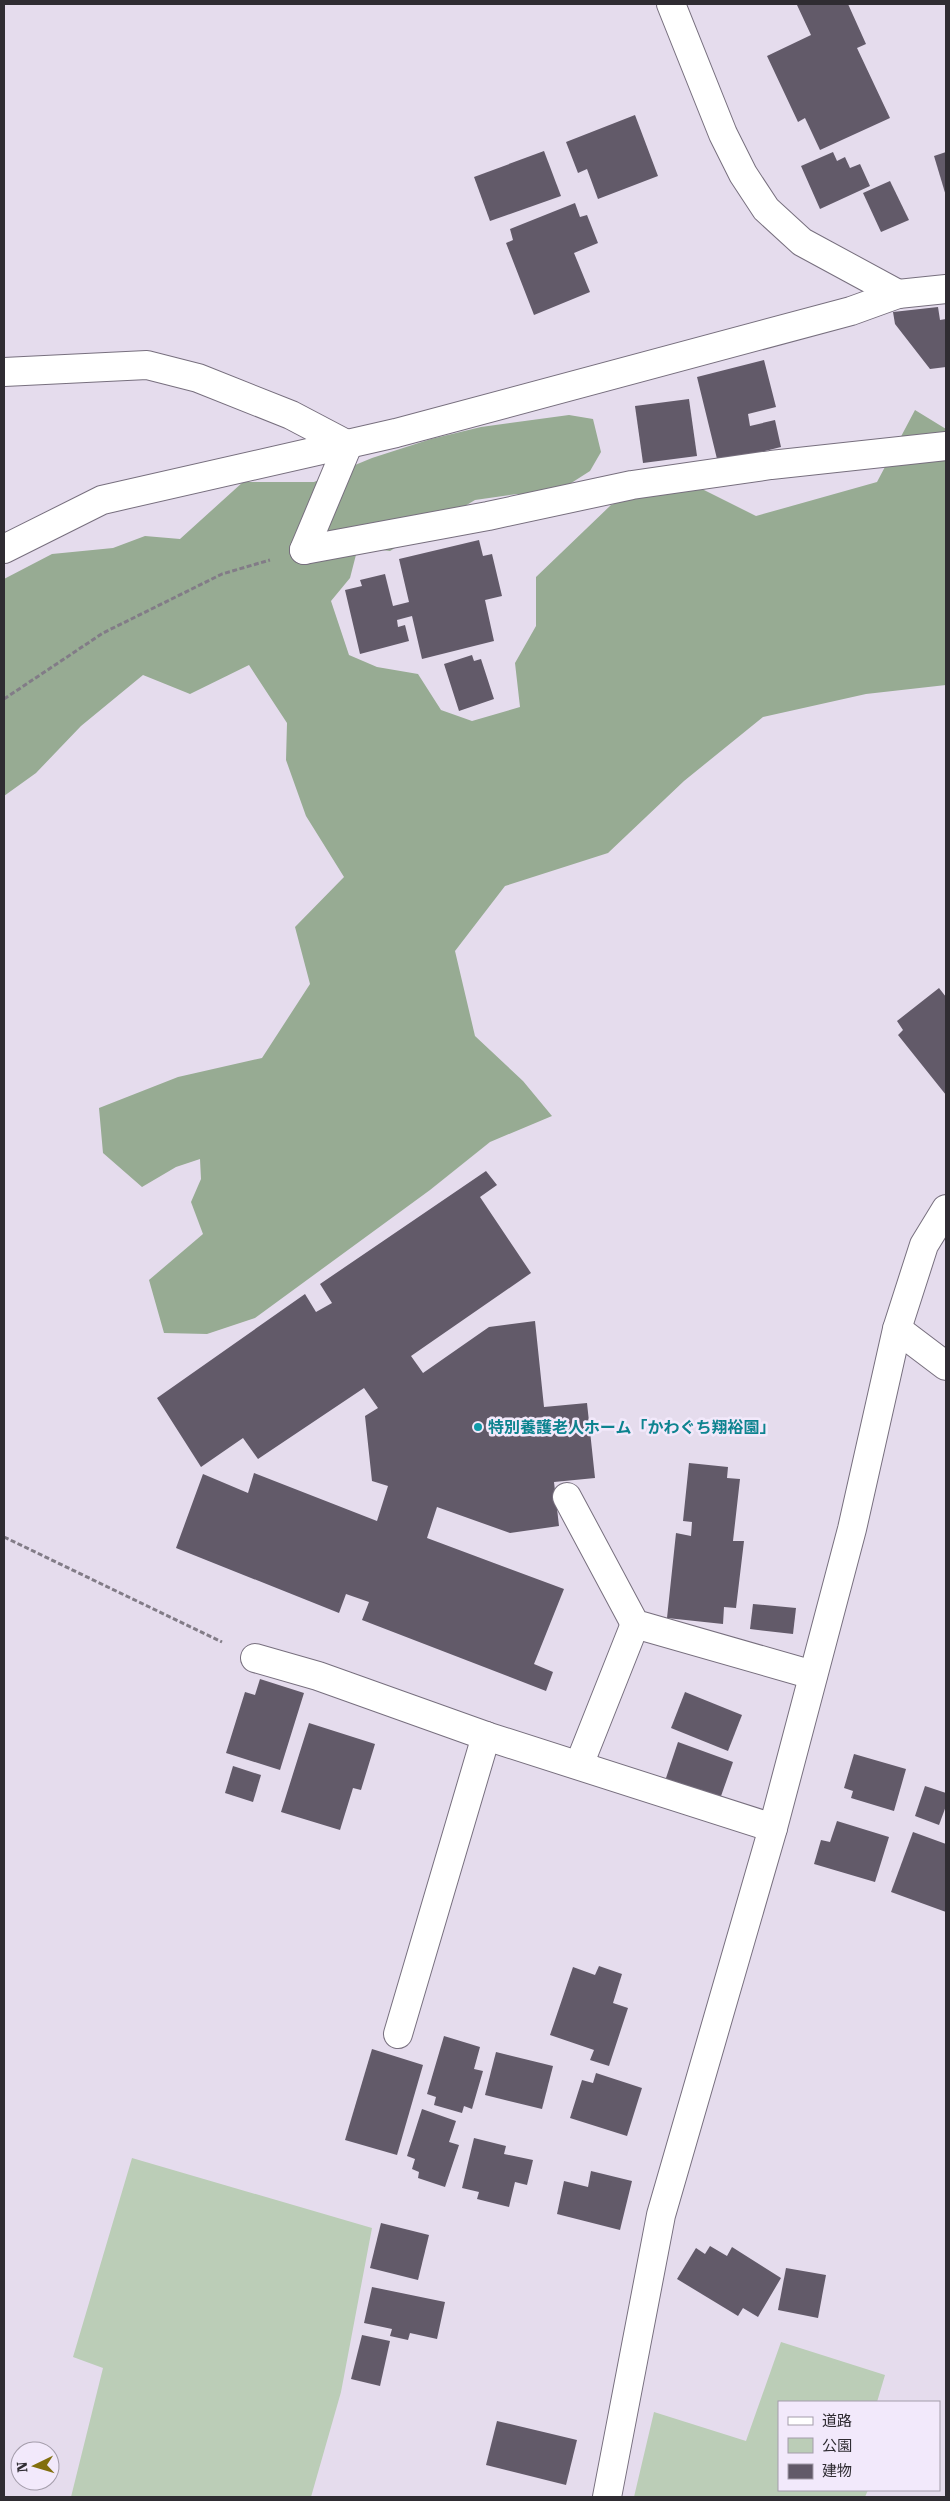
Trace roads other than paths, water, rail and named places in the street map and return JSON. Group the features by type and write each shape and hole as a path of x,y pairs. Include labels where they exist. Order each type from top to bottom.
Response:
{"street":[{"path":"671,4 722,134 743,174 766,209 802,242 898,294"},
{"path":"4,549 102,500 348,445 851,311 898,294 946,289"},
{"path":"4,372 147,365 208,382 291,415 348,445"},
{"path":"348,445 304,550 488,516 632,485 771,465 946,446"},
{"path":"607,2497 661,2214 773,1828 852,1529 897,1329 924,1245 946,1209"},
{"path":"897,1329 946,1366"},
{"path":"566,1497 635,1624 813,1676"},
{"path":"579,1765 635,1624"},
{"path":"255,1658 318,1676 486,1736 773,1828"},
{"path":"398,2034 486,1736"}],"place":[{"name":"特別養護老人ホーム「かわぐち翔裕園」","path":"478,1427"}]}
